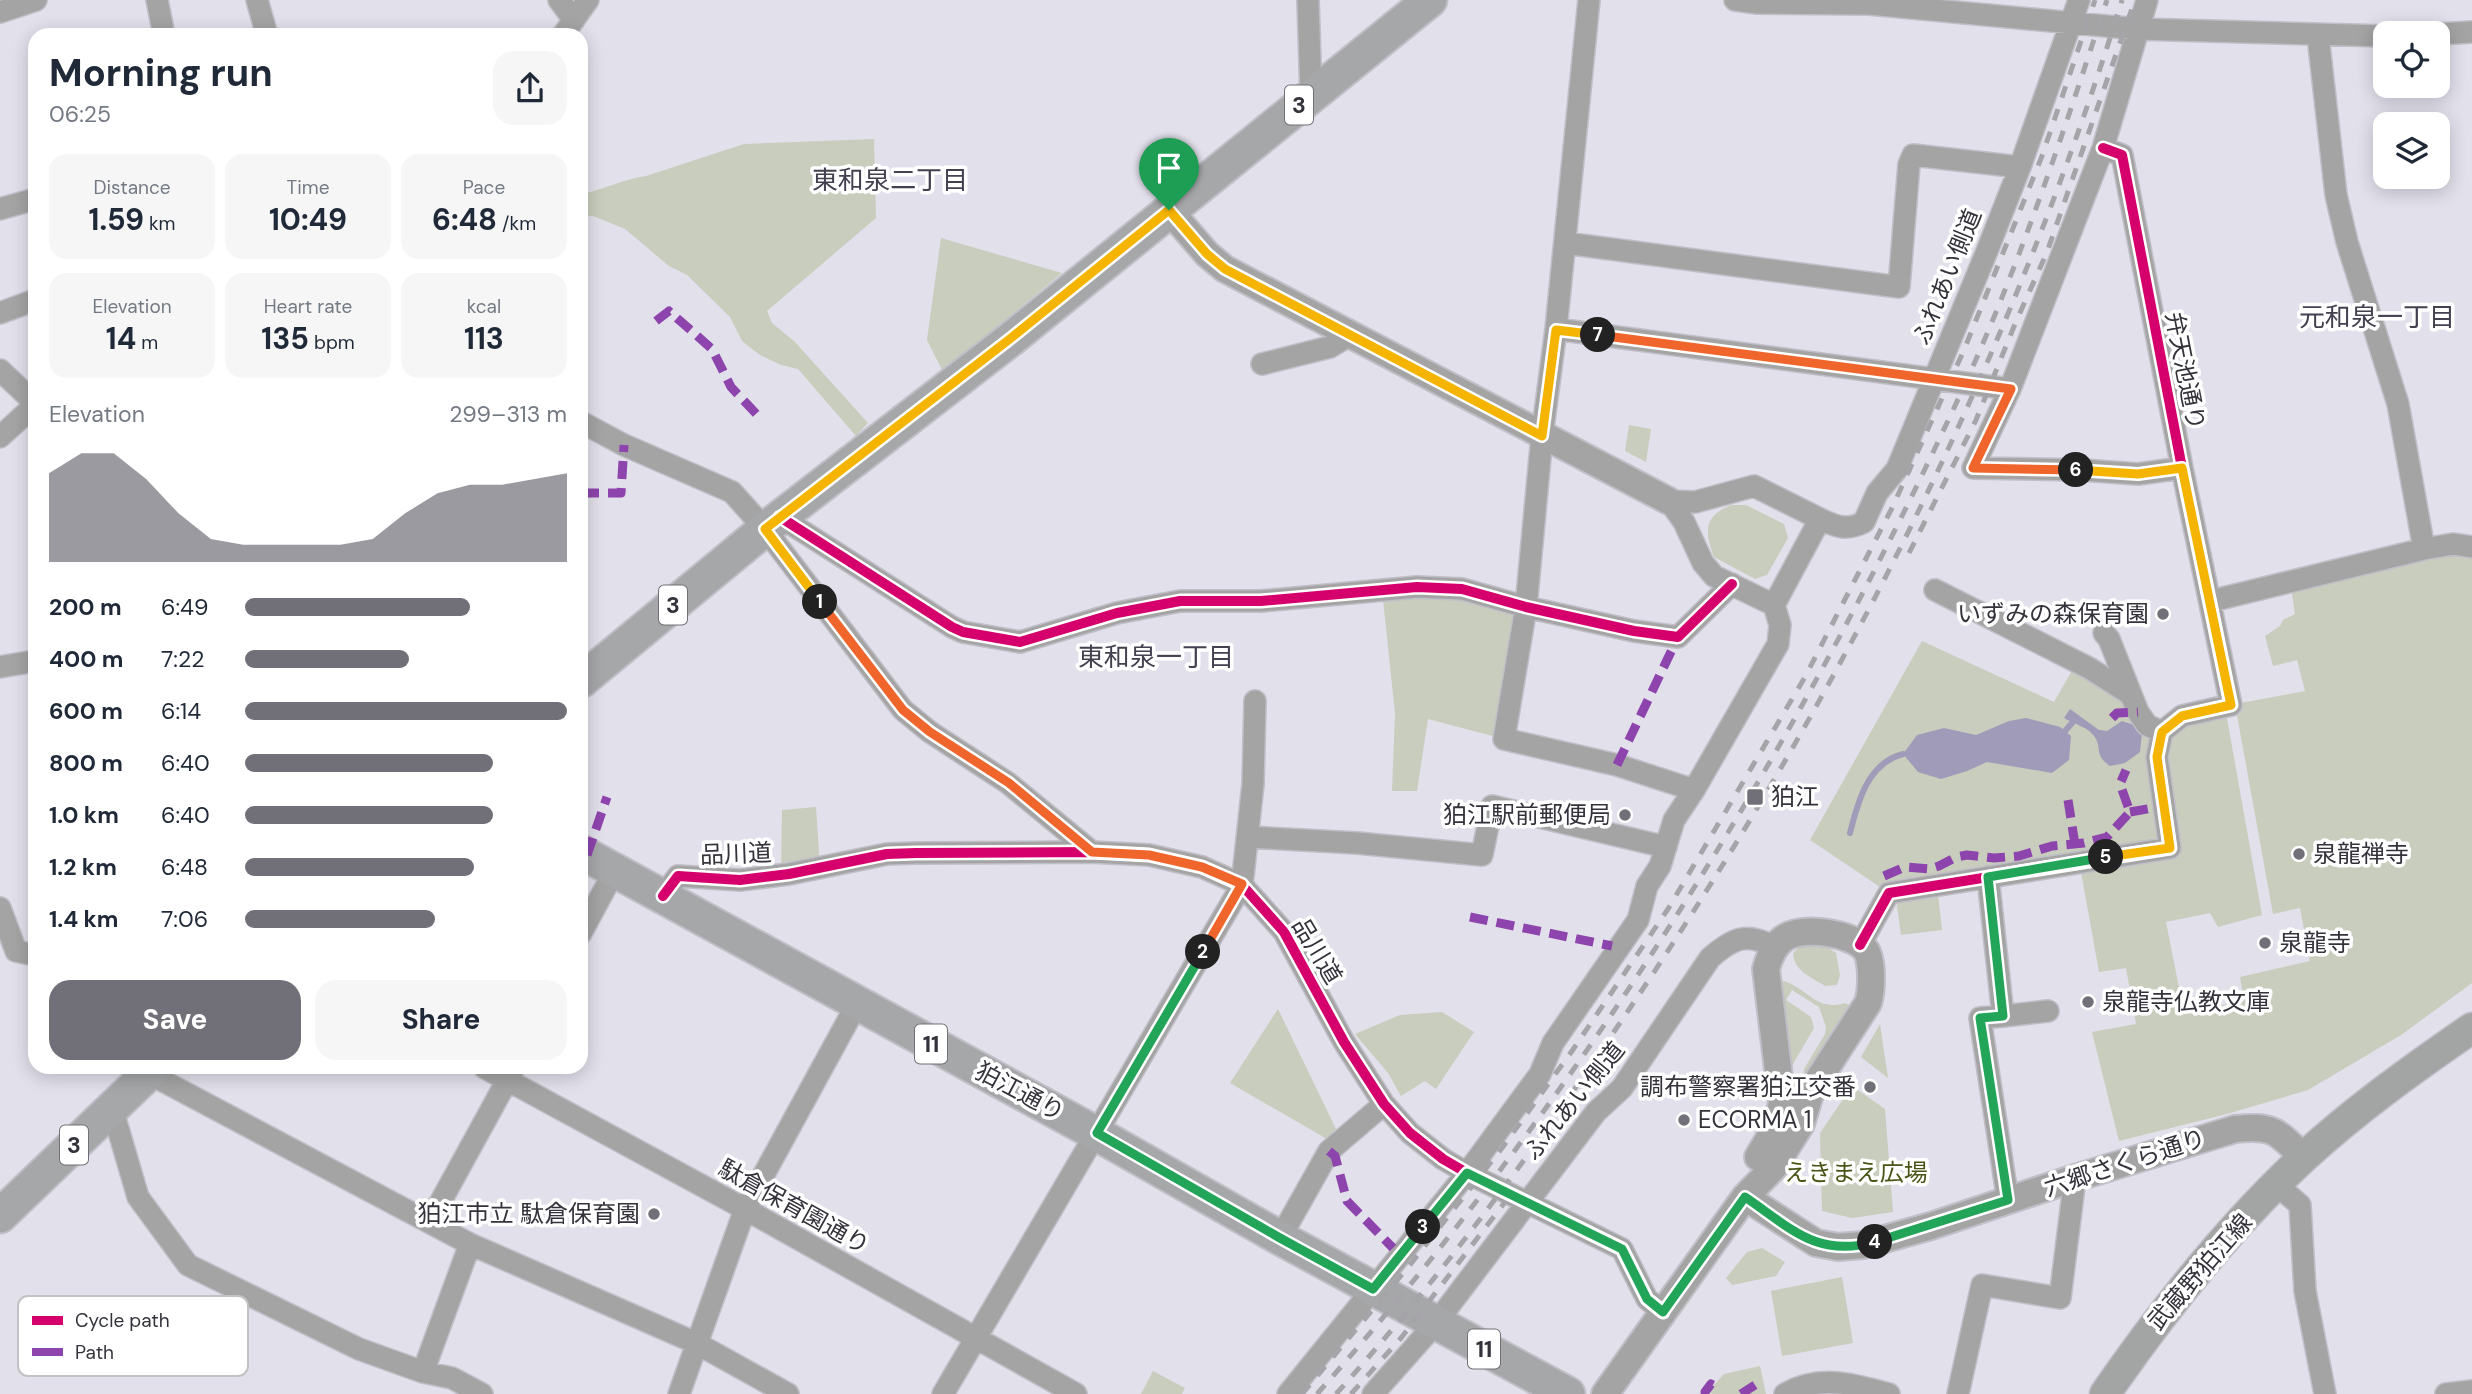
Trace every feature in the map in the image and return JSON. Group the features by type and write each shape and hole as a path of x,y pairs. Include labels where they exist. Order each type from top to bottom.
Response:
{"main road":[{"name":"3","path":"588,675 773,523 1011,338 1430,0"},
{"name":"狛江通り","path":"588,856 1568,1394"},
{"path":"2304,1158 2363,1108 2472,1028"},
{"name":"3","path":"0,1216 134,1081"},
{"name":"武蔵野狛江線","path":"2105,1394 2142,1340 2194,1273 2304,1158"}],"street":[{"path":"0,12 36,0"},
{"path":"157,0 163,28"},
{"path":"257,0 265,28"},
{"path":"559,0 568,28"},
{"path":"568,28 588,0"},
{"path":"1308,0 1311,95"},
{"path":"1589,0 1526,607 1504,739 1617,765 1694,790"},
{"path":"1735,0 1757,4 1944,6 2138,29 2373,36"},
{"name":"ふれあい側道","path":"1820,519 1839,528 1849,528 1864,522 1877,493 1897,469 2020,167 2080,0"},
{"path":"2147,0 2103,149 2011,389 1973,468 2138,474 2182,468"},
{"path":"2450,33 2472,32"},
{"path":"2318,36 2336,195 2347,242 2398,404 2424,549"},
{"name":"弁天池通り","path":"2103,149 2122,155 2231,705 2182,716 2162,732"},
{"path":"1565,243 1899,287 1909,164 1913,155 2020,167"},
{"path":"0,209 28,201"},
{"path":"1169,210 1207,254 1225,269 1669,501 1685,503 1755,486 1820,519 1774,605 1780,625 1778,644 1674,820 1660,866 1647,886 1638,920 1553,1043 1540,1074 1467,1173 1294,1387"},
{"path":"0,313 28,303"},
{"path":"1556,330 2011,389"},
{"path":"1262,364 1330,347 1350,335"},
{"path":"0,370 28,397"},
{"path":"0,437 28,411"},
{"path":"588,426 732,492 773,523 952,627 963,632 1020,642 1117,612 1180,601 1261,601 1418,587 1462,589 1526,607 1634,631 1678,637 1732,584"},
{"path":"1693,540 1694,522 1699,510 1715,497"},
{"path":"1669,501 1684,522 1703,563 1714,576 1774,605"},
{"path":"773,523 903,710 930,732 1009,783 1092,852"},
{"path":"2211,601 2424,549 2453,544 2472,547"},
{"path":"1935,590 2090,668 2130,694"},
{"path":"1860,945 1889,893 2170,848 2157,757 2162,732 2147,724 2138,712 2109,639 2104,633"},
{"path":"0,667 28,662"},
{"path":"943,1394 1242,884 1253,784 1255,701"},
{"path":"1248,837 1356,843 1482,855 1492,806 1666,847"},
{"name":"品川道","path":"663,896 678,876 740,880 789,874 887,854 1092,852 1149,855 1202,867 1242,884 1284,932 1344,1042 1384,1104 1410,1133 1443,1159 1467,1173 1622,1249 1647,1299 1663,1312"},
{"path":"588,920 615,870"},
{"path":"1988,877 2003,1016"},
{"path":"0,908 17,952"},
{"path":"1605,1394 1745,1197 1774,1167 1801,1124 1811,1091 1868,1003 1872,991 1868,956 1860,945 1846,938 1816,932 1786,937 1776,948 1766,969 1782,1102 1776,1127 1758,1157 1745,1197"},
{"name":"ふれあい側道","path":"1373,1394 1436,1323 1596,1112 1622,1088 1710,958 1725,945 1744,939 1761,939 1776,948"},
{"path":"679,1394 745,1209 857,1004"},
{"path":"2008,1200 1980,1018 2048,1011"},
{"path":"430,1221 511,1074"},
{"name":"駄倉保育園通り","path":"511,1074 745,1209 1076,1394"},
{"path":"482,1394 454,1386 359,1349 188,1265 138,1197 134,1081 430,1221 470,1244 695,1343 788,1394"},
{"path":"1280,1238 1329,1151 1384,1104"},
{"name":"六郷さくら通り","path":"1745,1197 1805,1237 1819,1244 1838,1247 1876,1242 2206,1137 2247,1128 2260,1126 2273,1130 2304,1158"},
{"path":"1958,1394 1982,1285 2060,1298 2076,1178"},
{"path":"2277,1185 2300,1205 2305,1291 2325,1394"},
{"path":"422,1372 470,1244"},
{"path":"1785,1394 1814,1383 1843,1382 1889,1394"},
{"path":"2446,1394 2472,1391"}],"green space":[{"path":"874,139 876,218 767,311 772,323 795,342 868,423 856,436 798,369 781,365 760,355 742,341 730,317 687,275 669,266 625,229 588,216 588,192 744,144"},
{"path":"941,238 1062,273 943,372 927,340"},
{"path":"1629,425 1651,429 1646,462 1625,451"},
{"path":"1731,505 1746,505 1784,524 1788,538 1767,575 1755,579 1714,557 1709,539 1709,525 1716,514"},
{"name":"泉龍禅寺","path":"2472,547 2472,983 2401,1035 2308,1090 2119,1141 2092,1032 2136,1024 2126,968 2099,972 2079,861 1889,893 1810,840 1922,641 2054,702 2077,662 2130,694 2147,724 2225,707 2262,915 2218,927 2210,913 2166,922 2184,1013 2244,1001 2240,977 2310,961 2300,908 2273,914 2235,704 2305,691 2297,660 2273,666 2265,636 2280,626 2283,620 2295,614 2290,581"},
{"path":"1382,590 1526,607 1504,739 1428,719 1417,791 1392,791 1395,713"},
{"path":"816,807 820,868 781,874 782,810"},
{"path":"1938,894 1942,930 1901,935 1896,899"},
{"path":"1806,944 1827,947 1836,953 1840,975 1837,985 1825,986 1804,973 1796,964 1793,953"},
{"path":"1784,981 1820,1002 1849,1005 1803,1077 1804,1069 1825,1034 1826,1027 1819,1007 1792,990 1786,1000 1811,1017 1814,1028 1793,1064 1791,1073 1779,984"},
{"path":"1278,1009 1336,1129 1327,1139 1230,1083"},
{"path":"1442,1012 1474,1032 1436,1089 1425,1081 1401,1096 1388,1073 1355,1034 1400,1015"},
{"path":"1880,1024 1888,1078 1861,1057"},
{"name":"えきまえ広場","path":"1852,1086 1885,1109 1893,1212 1852,1218 1822,1211 1820,1133"},
{"path":"1762,1248 1785,1262 1776,1276 1732,1285 1726,1278 1747,1252"},
{"path":"1842,1277 1853,1343 1782,1356 1771,1291"},
{"path":"1760,1366 1766,1394 1712,1394 1708,1391 1724,1374"},
{"path":"1153,1371 1185,1388 1182,1394 1141,1394"}],"shaded area":[{"path":"2070,709 2099,730 2107,731 2122,721 2134,725 2142,733 2140,752 2125,763 2110,766 2102,758 2097,740 2091,733 2064,718"},
{"path":"2026,718 2060,727 2071,736 2069,760 2052,773 1987,762 1941,779 1918,772 1903,754 1917,735 1944,728 1976,735 2009,721"}],"waterway":[{"path":"2065,731 2072,723"},
{"path":"1850,833 1866,785 1881,766 1903,754"}],"railway":[{"path":"1302,1394 1409,1266 1502,1148 1572,1051 1668,909 1805,677 1892,508 1964,350 2042,156 2095,0"},
{"path":"1317,1394 1412,1283 1502,1167 1588,1048 1670,925 1748,800 1821,671 1889,541 1976,360 2036,207 2107,0"},
{"path":"1336,1394 1453,1254 1561,1108 1707,890 1780,770 1849,647 1913,522 1973,395 2028,265 2078,134 2122,0"},
{"path":"1909,553 1976,420 2047,252 2135,0"},
{"path":"1351,1394 1401,1338 1515,1189"}],"marked path":[{"path":"656,321 669,311 712,349 731,387 762,420"},
{"path":"588,493 621,493 624,445"},
{"path":"1617,765 1678,637"},
{"path":"2112,718 2117,713 2138,712"},
{"path":"1884,876 1905,867 1929,869 1967,855 1994,858 2019,856 2052,846 2084,843 2107,837 2130,812 2120,784 2126,770"},
{"path":"588,852 607,797"},
{"path":"2068,800 2076,851"},
{"path":"2130,812 2164,806"},
{"path":"1470,917 1612,946"},
{"path":"1329,1151 1335,1156 1347,1201 1393,1248"},
{"path":"1709,1394 1705,1392 1713,1385"},
{"path":"1741,1394 1755,1385"}],"cycle path":[{"path":"1860,945 1889,893 2170,848 2157,757 2162,732 2182,716 2231,705 2122,155 2103,148"},
{"path":"780,517 952,627 963,632 1020,642 1117,613 1180,601 1261,601 1417,587 1462,589 1526,607 1634,631 1678,637 1732,584"},
{"path":"663,896 678,876 740,880 789,874 887,854 1092,852 1149,855 1202,867 1242,885 1284,932 1344,1042 1384,1104 1410,1133 1443,1159 1467,1173 1622,1249 1647,1299 1663,1312"}],"place":[{"name":"いずみの森保育園","path":"2163,614"},
{"name":"狛江","path":"1755,797"},
{"name":"狛江駅前郵便局","path":"1625,815"},
{"name":"泉龍禅寺","path":"2299,854"},
{"name":"泉龍寺","path":"2265,943"},
{"name":"泉龍寺仏教文庫","path":"2088,1002"},
{"name":"調布警察署狛江交番","path":"1870,1087"},
{"name":"ECORMA 1","path":"1684,1120"},
{"name":"狛江市立 駄倉保育園","path":"654,1214"}],"district":[{"name":"東和泉二丁目","path":"890,180"},
{"name":"元和泉一丁目","path":"2377,317"},
{"name":"東和泉一丁目","path":"1156,657"}],"route":[{"path":"1169,210 1207,254 1225,269 1542,436 1556,330 2011,389 1973,468 2138,474 2182,468 2231,705 2182,716 2162,732 2157,757 2170,848 1988,877 2003,1016 1980,1018 2008,1200 1863,1245 1827,1247 1805,1237 1745,1197 1663,1312 1647,1299 1622,1249 1467,1173 1373,1289 1097,1133 1242,884 1202,867 1149,855 1092,852 1009,783 930,732 903,710 765,529 1011,338 1169,210"}]}
